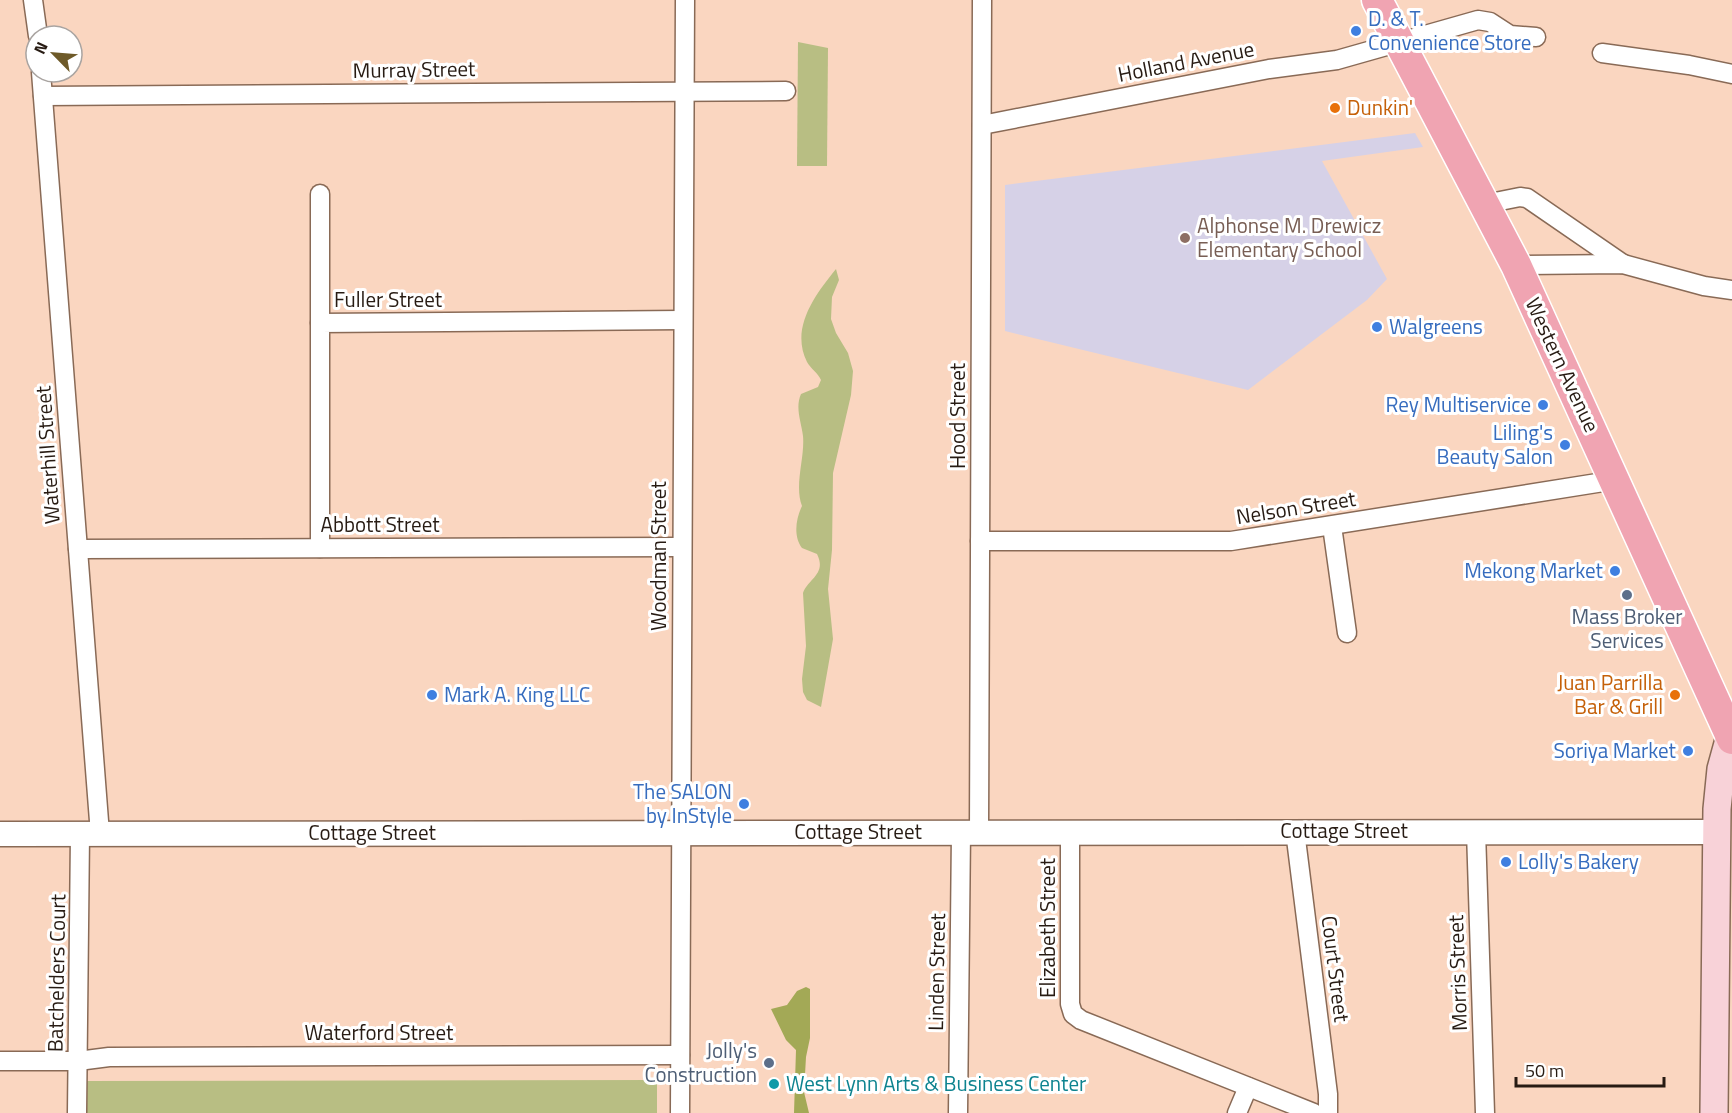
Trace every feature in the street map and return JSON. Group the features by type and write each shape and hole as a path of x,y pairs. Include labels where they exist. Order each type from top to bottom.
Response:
{"main road":[{"name":"Western Avenue","path":"1377,0 1516,265 1731,734"},
{"path":"1714,1113 1718,792 1731,734"}],"street":[{"path":"33,0 36,24"},
{"name":"Woodman Street","path":"680,1113 685,0"},
{"name":"Hood Street","path":"970,832 980,541 982,0"},
{"name":"Holland Avenue","path":"982,125 1269,69 1337,60 1483,20 1506,34 1536,37"},
{"path":"1602,53 1689,65 1732,74"},
{"name":"Waterhill Street","path":"42,84 78,549 90,834"},
{"name":"Murray Street","path":"43,96 786,91"},
{"path":"320,194 320,323"},
{"path":"1485,204 1520,197 1527,198 1623,264"},
{"path":"1516,265 1623,264 1704,286 1732,290"},
{"name":"Fuller Street","path":"320,548 320,323 682,320"},
{"name":"Nelson Street","path":"980,541 1197,543 1232,541 1616,480"},
{"path":"1332,526 1347,633"},
{"name":"Abbott Street","path":"78,549 681,547"},
{"name":"Elizabeth Street","path":"1070,831 1070,1004 1073,1014 1081,1020 1314,1113"},
{"name":"Court Street","path":"1295,831 1328,1094 1328,1113"},
{"name":"Morris Street","path":"1476,831 1485,1113"},
{"name":"Linden Street","path":"958,1113 970,832"},
{"name":"Cottage Street","path":"0,834 1717,832"},
{"name":"Batchelders Court","path":"77,1113 90,834"},
{"name":"Waterford Street","path":"0,1061 78,1061 109,1057 680,1055"},
{"path":"1238,1113 1248,1087"}],"shaded area":[{"name":"Alphonse M. Drewicz Elementary School","path":"1415,133 1423,147 1322,161 1387,279 1367,300 1248,390 1005,331 1005,185"}],"green space":[{"path":"798,42 828,48 827,166 797,166"},
{"path":"836,269 839,280 832,297 831,319 848,353 853,371 851,395 833,473 832,550 828,589 833,639 821,707 807,700 803,692 802,679 806,646 803,593 820,567 817,554 802,548 796,533 802,506 799,480 803,444 798,404 801,394 818,387 821,380 807,362 801,337 803,324 813,301"},
{"path":"806,987 810,989 810,1038 806,1057 804,1092 809,1113 794,1113 796,1050 786,1040 771,1009 787,1005 797,991"},
{"path":"657,1080 657,1113 83,1113 84,1081"}],"place":[{"name":"D. & T. Convenience Store","path":"1356,31"},
{"name":"Dunkin'","path":"1335,108"},
{"name":"Alphonse M. Drewicz Elementary School","path":"1185,238"},
{"name":"Walgreens","path":"1377,327"},
{"name":"Rey Multiservice","path":"1543,405"},
{"name":"Liling's Beauty Salon","path":"1565,445"},
{"name":"Mekong Market","path":"1615,571"},
{"name":"Mass Broker Services","path":"1627,595"},
{"name":"Mark A. King LLC","path":"432,695"},
{"name":"Juan Parrilla Bar & Grill","path":"1675,695"},
{"name":"Soriya Market","path":"1688,751"},
{"name":"The SALON by InStyle","path":"744,804"},
{"name":"Lolly's Bakery","path":"1506,862"},
{"name":"Jolly's Construction","path":"769,1063"},
{"name":"West Lynn Arts & Business Center","path":"774,1084"}]}
